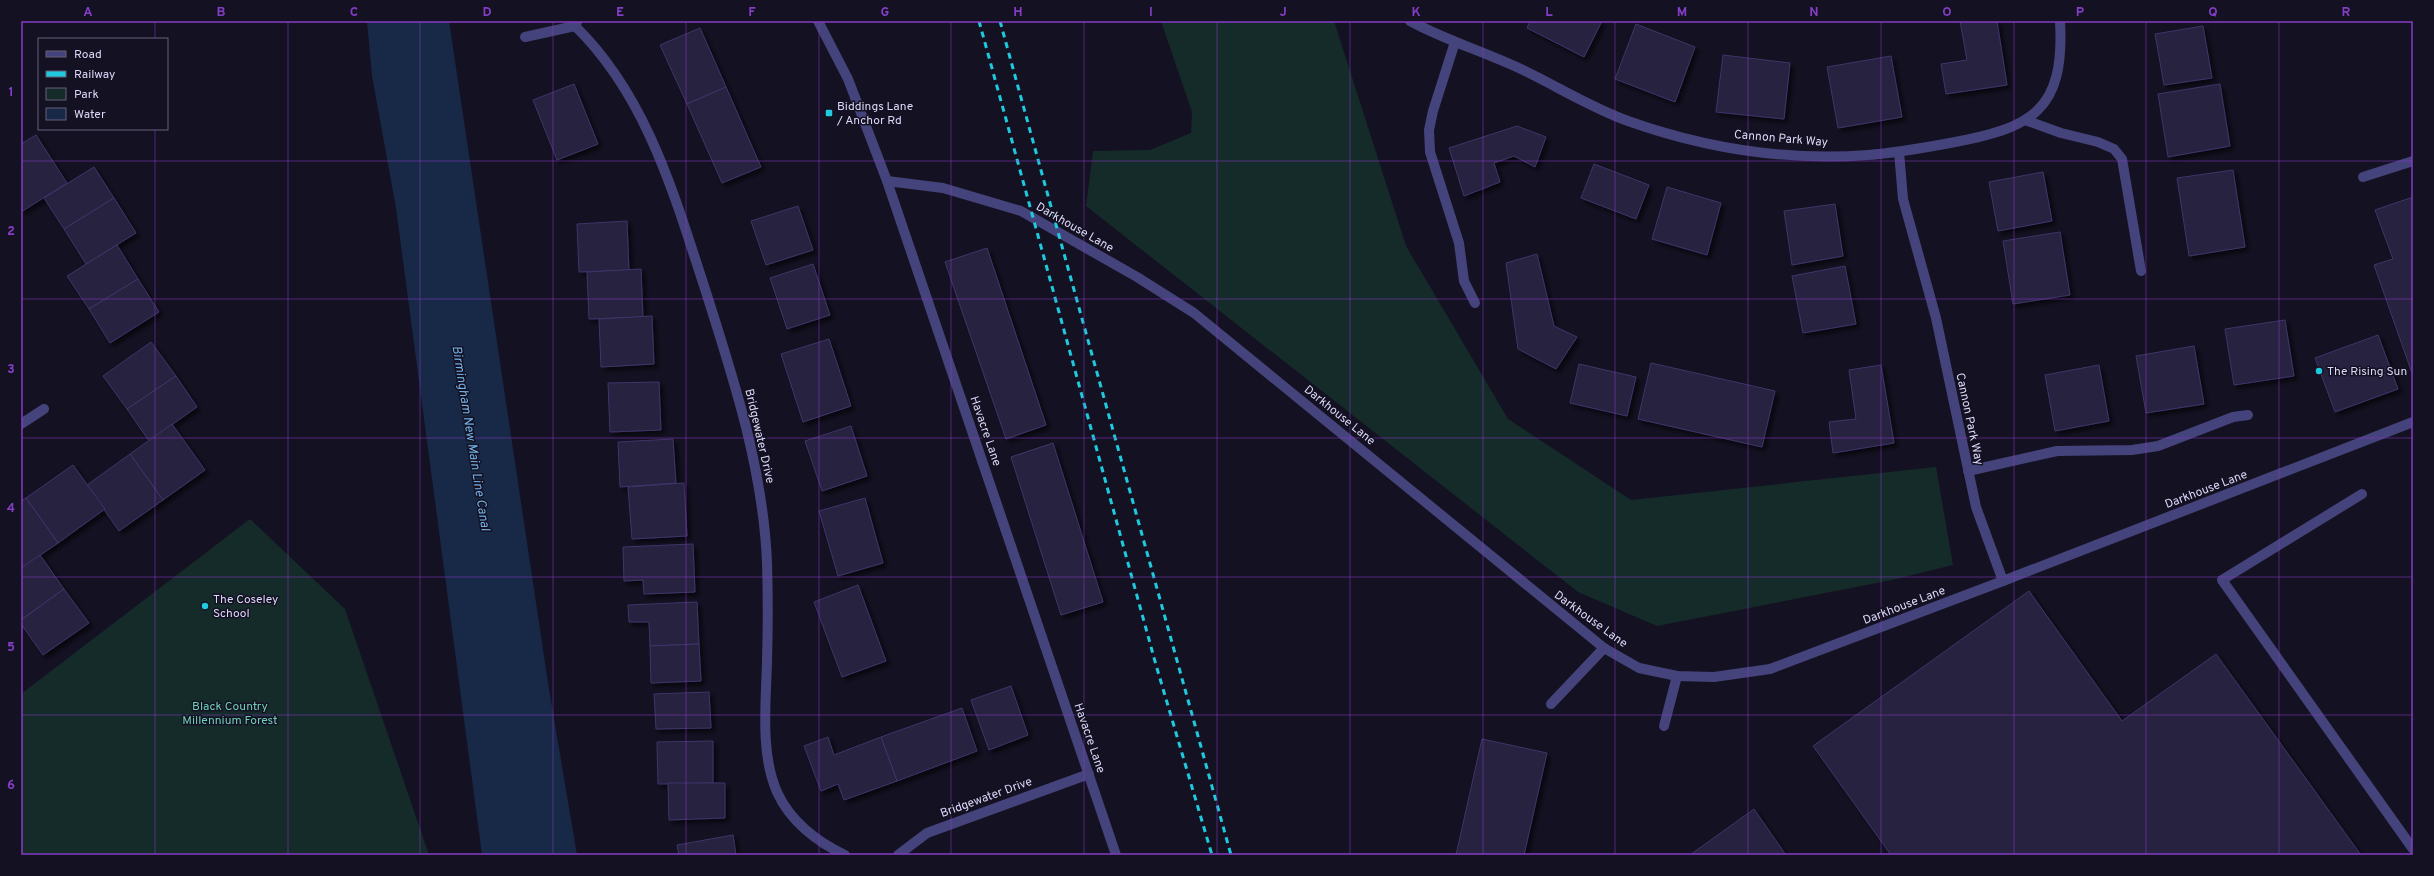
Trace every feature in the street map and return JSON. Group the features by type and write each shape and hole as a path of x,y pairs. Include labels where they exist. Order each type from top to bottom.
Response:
{"street":[{"name":"Havacre Lane","path":"818,21 848,79 887,181 1116,855"},
{"name":"Cannon Park Way","path":"1410,21 1455,42 1524,70 1583,101 1628,120 1693,140 1755,152 1812,157 1899,152 1903,199 1936,318 1976,507 2003,582"},
{"path":"1899,152 1985,137 2012,129 2034,113 2049,96 2058,74 2061,51 2060,21"},
{"name":"Bridgewater Drive","path":"526,37 576,24 599,50 619,78 643,120 684,226 744,417 758,483 766,544 769,604 766,730 769,761 776,791 791,815 823,844 845,855"},
{"path":"1455,42 1433,111 1429,130 1430,152 1459,243 1464,281 1475,303"},
{"path":"2025,120 2061,133 2098,142 2114,149 2122,160 2141,271"},
{"path":"2363,177 2413,161"},
{"name":"Darkhouse Lane","path":"887,181 943,188 1021,211 1136,277 1194,313 1604,648 1639,668 1677,676 1714,677 1770,669 2003,582 2413,422"},
{"path":"21,424 44,409"},
{"path":"1968,471 2057,451 2132,450 2158,446 2233,417 2248,415"},
{"path":"2362,494 2222,580 2413,849"},
{"path":"1550,704 1604,648"},
{"path":"1664,726 1677,676"},
{"name":"Bridgewater Drive","path":"898,855 927,833 1089,774"}],"green space":[{"path":"1161,21 1334,21 1406,246 1508,419 1631,500 1936,467 1953,565 1892,580 1657,626 1578,592 1086,206 1093,151 1150,150 1191,133 1192,112"},
{"name":"Black Country Millennium Forest","path":"250,519 345,609 429,855 21,855 21,694"}],"water":[{"name":"Birmingham New Main Line Canal","path":"367,21 449,21 548,683 577,855 482,855 396,208 372,76"}],"building":[{"path":"1530,21 1602,21 1584,57 1527,28"},
{"path":"1960,21 1997,21 2007,85 1946,94 1941,64 1967,60"},
{"path":"1636,24 1695,47 1675,102 1615,79"},
{"path":"2203,26 2212,78 2164,85 2155,34"},
{"path":"700,28 726,87 687,104 660,45"},
{"path":"1723,55 1790,63 1784,119 1716,112"},
{"path":"1891,56 1902,117 1838,128 1827,67"},
{"path":"574,84 598,144 557,160 533,100"},
{"path":"2220,84 2230,146 2168,157 2158,94"},
{"path":"726,87 761,167 722,183 687,104"},
{"path":"1517,126 1546,137 1535,167 1514,156 1494,163 1500,182 1464,196 1449,148"},
{"path":"36,135 67,183 21,212 21,144"},
{"path":"1594,164 1649,185 1636,219 1581,198"},
{"path":"94,167 114,198 64,229 44,198"},
{"path":"2233,170 2245,247 2189,256 2177,178"},
{"path":"2043,172 2052,221 1998,231 1989,182"},
{"path":"1667,187 1721,203 1707,255 1652,239"},
{"path":"2413,197 2413,376 2374,265 2393,259 2375,210"},
{"path":"114,198 136,233 86,264 64,229"},
{"path":"1835,204 1843,256 1792,265 1784,211"},
{"path":"798,206 813,250 766,265 751,221"},
{"path":"627,221 629,270 579,272 577,224"},
{"path":"2060,232 2070,295 2013,304 2003,241"},
{"path":"117,245 138,279 89,309 67,276"},
{"path":"987,248 1046,425 1006,439 945,262"},
{"path":"1537,254 1554,326 1577,337 1556,369 1518,349 1506,263"},
{"path":"813,264 830,315 787,329 770,278"},
{"path":"1845,266 1856,324 1803,333 1792,276"},
{"path":"641,269 643,317 589,319 587,272"},
{"path":"138,279 159,312 110,343 89,309"},
{"path":"652,316 654,364 601,367 599,319"},
{"path":"2285,320 2294,376 2234,385 2225,329"},
{"path":"2378,335 2398,389 2335,412 2315,358"},
{"path":"829,339 851,406 803,422 781,354"},
{"path":"151,342 176,376 127,409 103,376"},
{"path":"2194,346 2204,404 2146,413 2136,356"},
{"path":"1651,363 1775,391 1762,447 1638,419"},
{"path":"1579,364 1636,377 1627,416 1570,403"},
{"path":"1881,365 1894,443 1833,453 1829,422 1856,419 1849,370"},
{"path":"2099,365 2109,421 2055,431 2045,375"},
{"path":"176,376 197,407 149,441 127,409"},
{"path":"659,382 661,430 610,432 608,383"},
{"path":"172,424 205,470 163,500 130,454"},
{"path":"851,426 867,476 822,491 805,441"},
{"path":"673,439 676,483 620,487 618,442"},
{"path":"1053,443 1103,602 1061,615 1011,457"},
{"path":"130,454 163,500 119,531 87,485"},
{"path":"73,465 105,509 58,543 26,498"},
{"path":"684,483 687,536 632,539 628,487"},
{"path":"26,498 58,543 23,567 21,565 21,501"},
{"path":"865,498 883,563 838,576 819,511"},
{"path":"693,544 695,592 644,594 643,580 624,581 623,547"},
{"path":"40,555 64,589 21,620 21,568"},
{"path":"858,585 886,661 842,677 814,602"},
{"path":"64,589 89,623 43,655 21,624 21,620"},
{"path":"2029,591 2122,721 2216,654 2361,855 1891,855 1813,746"},
{"path":"697,602 699,644 650,646 649,622 629,622 628,605"},
{"path":"699,644 701,681 651,683 650,646"},
{"path":"1011,686 1028,735 989,750 971,700"},
{"path":"709,692 711,728 656,729 654,694"},
{"path":"962,708 977,751 897,781 881,737"},
{"path":"828,737 834,755 881,737 897,781 844,800 838,784 821,791 804,746"},
{"path":"1482,739 1547,753 1524,855 1456,855"},
{"path":"713,741 713,783 658,784 657,742"},
{"path":"668,783 725,783 725,818 669,820"},
{"path":"1754,809 1786,855 1690,855"},
{"path":"733,835 736,855 679,855 677,845"}],"railway":[{"path":"979,21 1156,665 1212,855"},
{"path":"1000,21 1231,855"}],"place":[{"name":"Biddings Lane / Anchor Rd","path":"829,113"},
{"name":"The Rising Sun","path":"2319,371"},
{"name":"The Coseley School","path":"205,606"}]}
